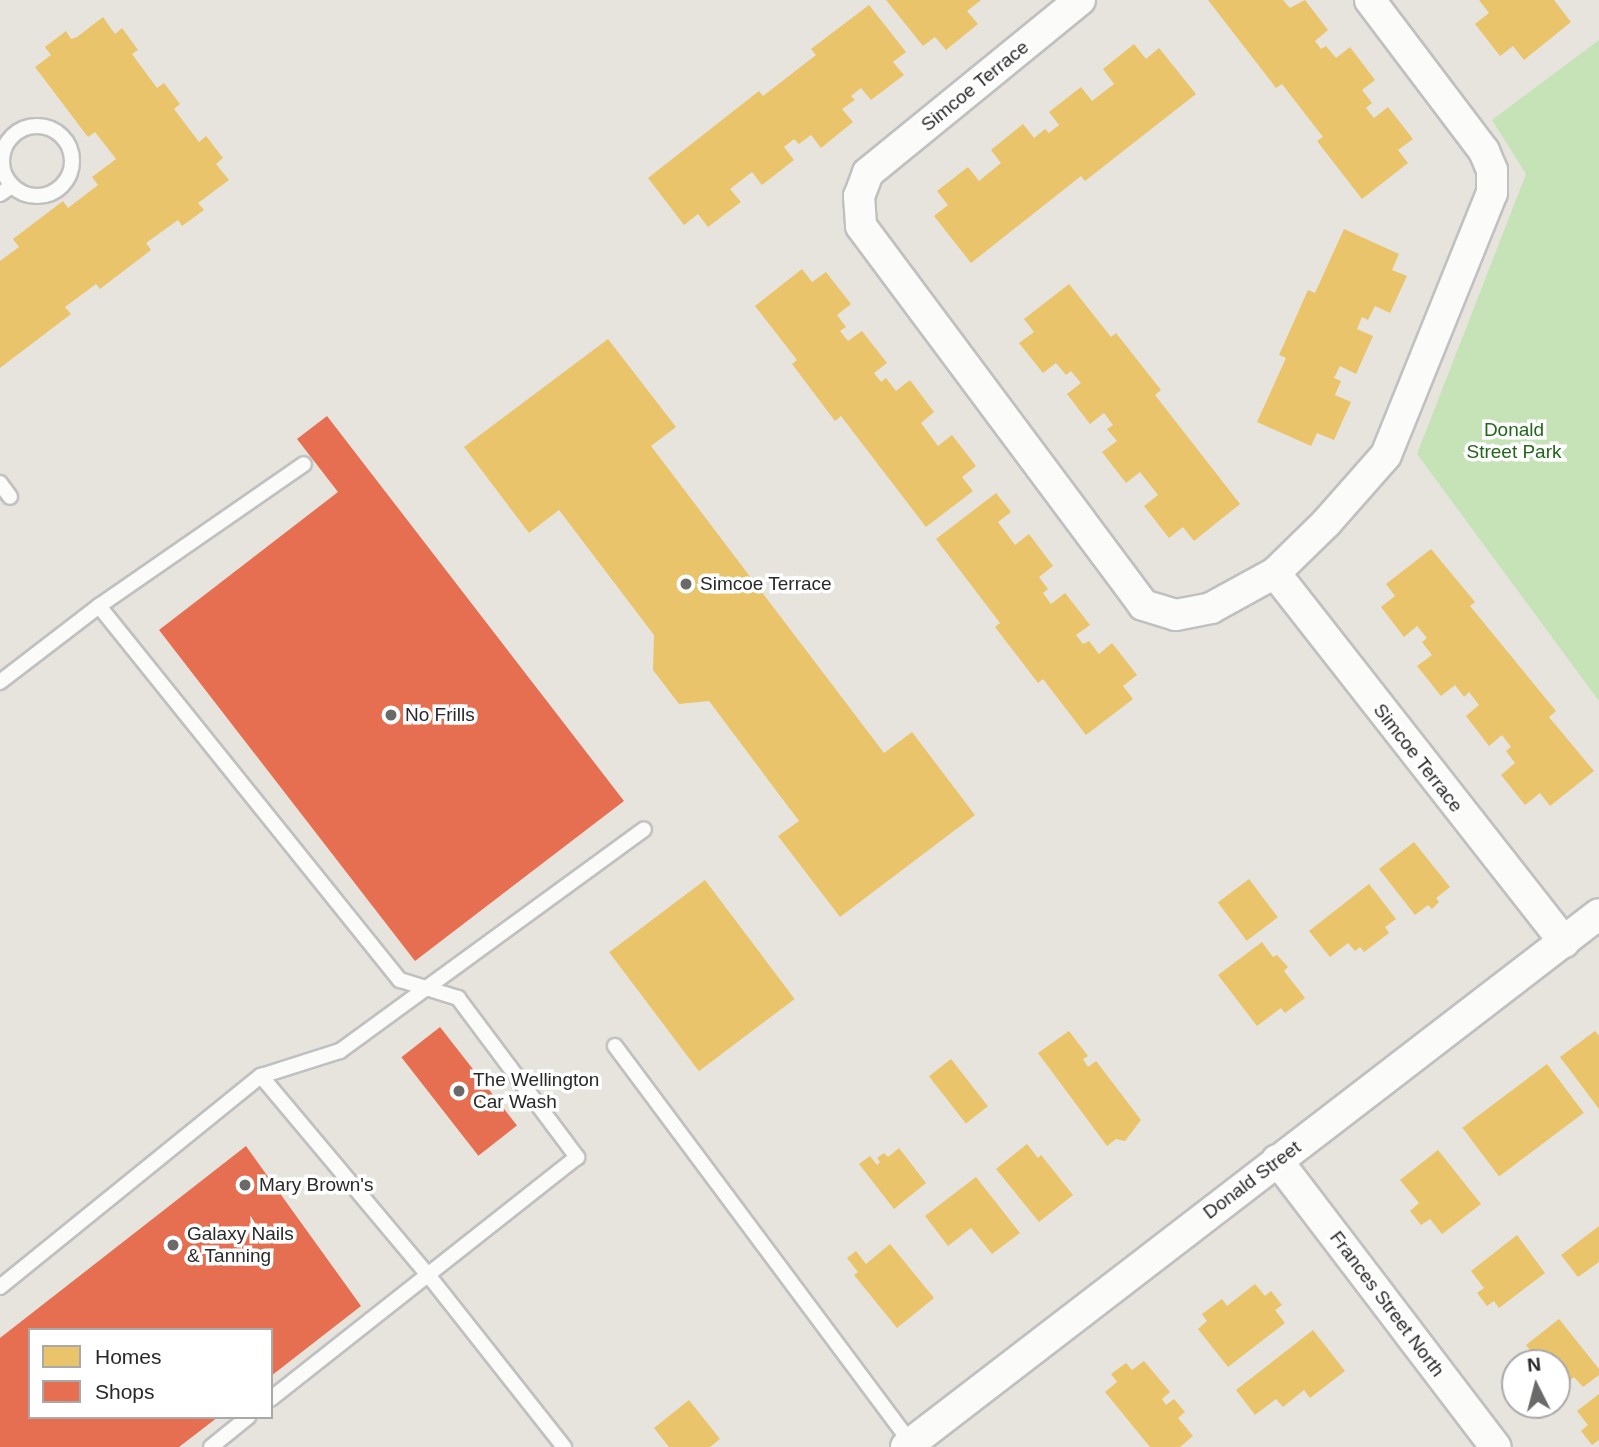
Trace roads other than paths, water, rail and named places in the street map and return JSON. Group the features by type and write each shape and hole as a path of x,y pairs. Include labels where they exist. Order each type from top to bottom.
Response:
{"street":[{"name":"Simcoe Terrace","path":"1080,0 868,173 859,196 861,226 1143,605 1177,615 1211,608 1275,573 1327,522 1386,455 1492,193 1492,170 1484,151 1370,0"},
{"name":"Simcoe Terrace","path":"1275,573 1564,942"},
{"name":"Donald Street","path":"909,1445 1599,914"},
{"name":"Frances Street North","path":"1277,1160 1496,1447"}],"lane":[{"path":"39,125 61,135 69,144 72,167 62,186 43,196 6,190 3,153 16,133 39,125"},
{"path":"0,682 99,606 304,464"},
{"path":"0,483 10,497"},
{"path":"99,606 400,981 458,998 577,1157 273,1397"},
{"path":"2,1280 261,1076 340,1051 644,829"},
{"path":"615,1046 909,1445"},
{"path":"261,1076 429,1276 564,1447"},
{"path":"211,1447 246,1419"}],"place":[{"name":"Simcoe Terrace","path":"686,584"},
{"name":"No Frills","path":"391,715"},
{"name":"The Wellington Car Wash","path":"459,1091"},
{"name":"Mary Brown's","path":"245,1185"},
{"name":"Galaxy Nails & Tanning","path":"173,1245"}],"park label":[{"name":"Donald Street Park","path":"1514,441"}]}
